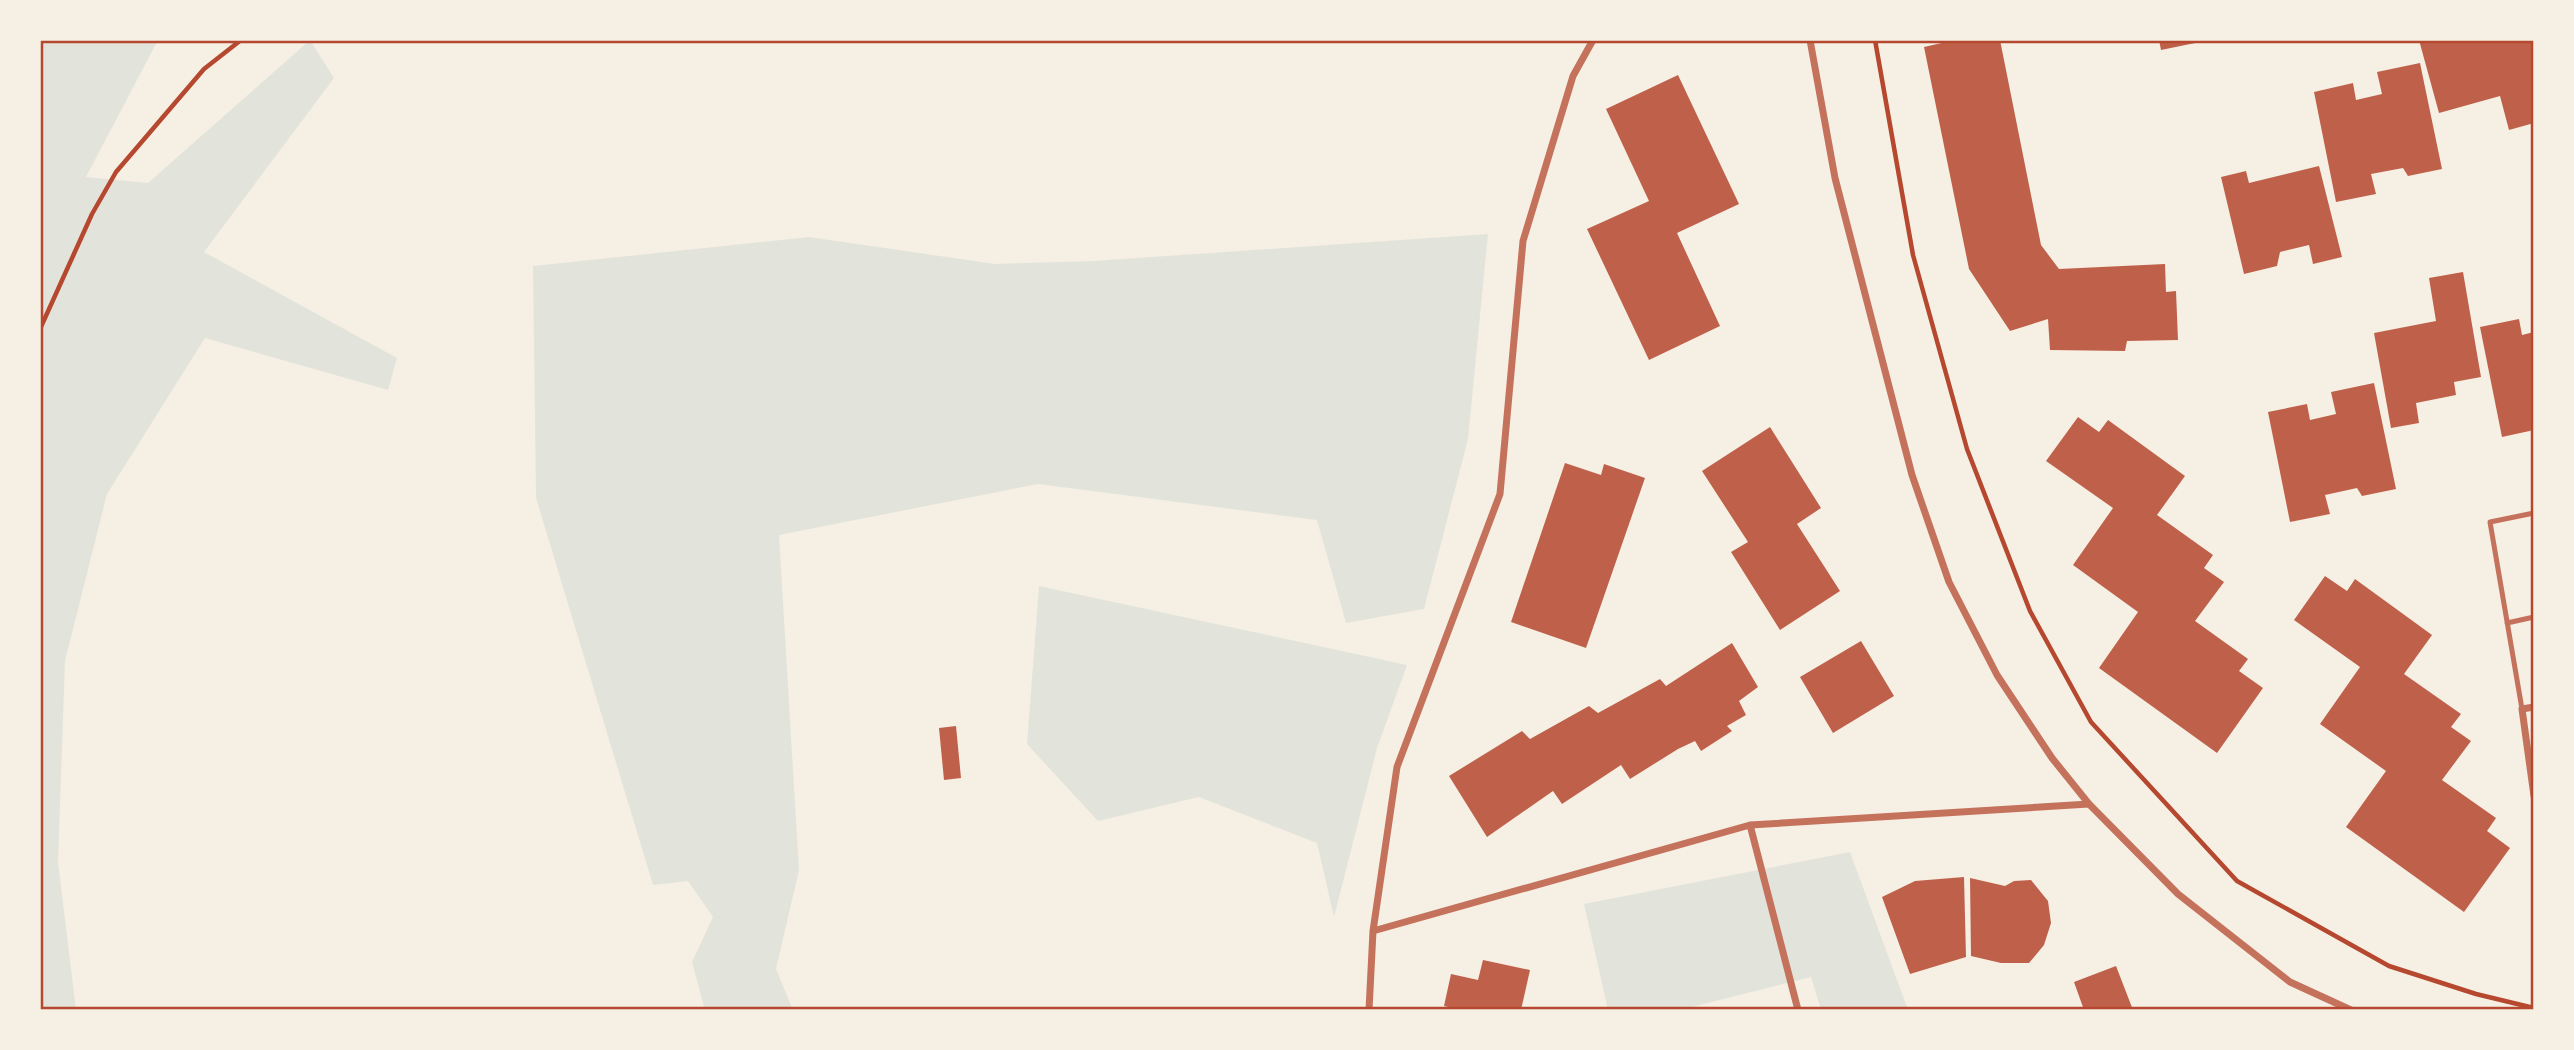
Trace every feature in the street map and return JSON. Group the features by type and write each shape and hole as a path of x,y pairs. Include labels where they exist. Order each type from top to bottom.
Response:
{"street":[{"path":"1369,1010 1373,931 1397,767 1500,494 1523,241 1573,76 1592,40"},
{"path":"1810,40 1835,178 1912,475 1949,582 1997,675 2052,758 2089,804 2178,894 2290,982 2351,1010"},
{"path":"2534,707 2522,709 2534,796"},
{"path":"1373,931 1750,825 2089,804"},
{"path":"1750,825 1798,1010"}],"lane":[{"path":"2522,709 2490,522 2534,513"},
{"path":"2507,623 2534,617"}],"path":[{"path":"40,329 92,214 116,172 204,69 241,40"},
{"path":"1875,40 1913,255 1967,449 2030,611 2091,722 2238,881 2389,966 2476,994 2534,1009"}],"shaded area":[{"path":"40,40 158,40 86,177 148,183 310,40 334,78 204,252 397,358 388,390 205,338 107,494 65,661 58,862 76,1010 40,1010"},
{"path":"1488,234 1468,439 1424,609 1346,623 1317,520 1038,484 779,535 799,870 776,969 793,1010 705,1010 692,962 713,917 688,881 653,885 536,498 533,266 809,237 995,264 1093,261"},
{"path":"1039,586 1407,665 1377,748 1334,917 1317,843 1199,797 1098,821 1027,744"},
{"path":"1850,852 1908,1010 1821,1010 1811,977 1680,1010 1608,1010 1584,904"}],"building":[{"path":"1955,40 2000,40 2041,245 2059,269 2165,264 2166,292 2176,291 2178,340 2127,341 2125,351 2050,350 2048,319 2010,331 1969,269 1924,47"},
{"path":"2159,40 2205,40 2205,41 2161,50"},
{"path":"2419,40 2530,40 2534,55 2534,123 2509,130 2500,96 2439,113"},
{"path":"2420,63 2442,169 2408,176 2403,168 2371,174 2376,194 2336,202 2314,92 2353,83 2356,100 2382,94 2377,72"},
{"path":"1678,75 1739,204 1677,233 1720,326 1649,360 1587,229 1649,201 1606,109"},
{"path":"2319,166 2342,257 2313,264 2309,245 2280,252 2277,266 2244,274 2221,177 2246,171 2249,183"},
{"path":"2463,272 2481,377 2454,382 2456,395 2416,403 2419,423 2391,428 2374,333 2436,321 2429,278"},
{"path":"2519,319 2522,335 2534,332 2534,430 2502,437 2480,327"},
{"path":"2374,383 2396,489 2362,496 2357,488 2325,495 2330,514 2290,522 2268,412 2307,404 2310,420 2336,414 2331,392"},
{"path":"2078,417 2099,432 2108,420 2185,476 2157,515 2213,555 2204,568 2224,582 2195,621 2248,659 2239,671 2263,688 2217,753 2099,668 2138,612 2073,565 2113,508 2046,461"},
{"path":"1770,427 1821,508 1797,524 1840,591 1780,630 1731,552 1748,542 1702,471"},
{"path":"1565,463 1601,475 1604,464 1645,478 1586,648 1511,622"},
{"path":"2325,576 2347,591 2355,579 2432,635 2404,674 2461,714 2451,727 2471,741 2442,780 2496,818 2487,831 2510,848 2464,912 2346,827 2386,771 2320,724 2360,667 2294,620"},
{"path":"1861,641 1894,696 1833,733 1800,677"},
{"path":"1732,643 1758,687 1739,701 1746,715 1727,726 1732,731 1701,751 1695,741 1630,779 1621,765 1562,804 1553,791 1487,837 1449,776 1522,731 1530,739 1589,706 1598,713 1660,679 1666,686"},
{"path":"956,726 961,778 944,780 939,728"},
{"path":"1964,877 1966,957 1910,974 1882,897 1915,881"},
{"path":"1970,878 2005,886 2014,881 2031,880 2048,901 2051,923 2044,945 2029,963 2001,963 1971,956"},
{"path":"1483,960 1530,970 1521,1010 1461,1010 1444,1006 1451,974 1478,980"},
{"path":"2116,966 2133,1010 2084,1010 2074,982"}]}
